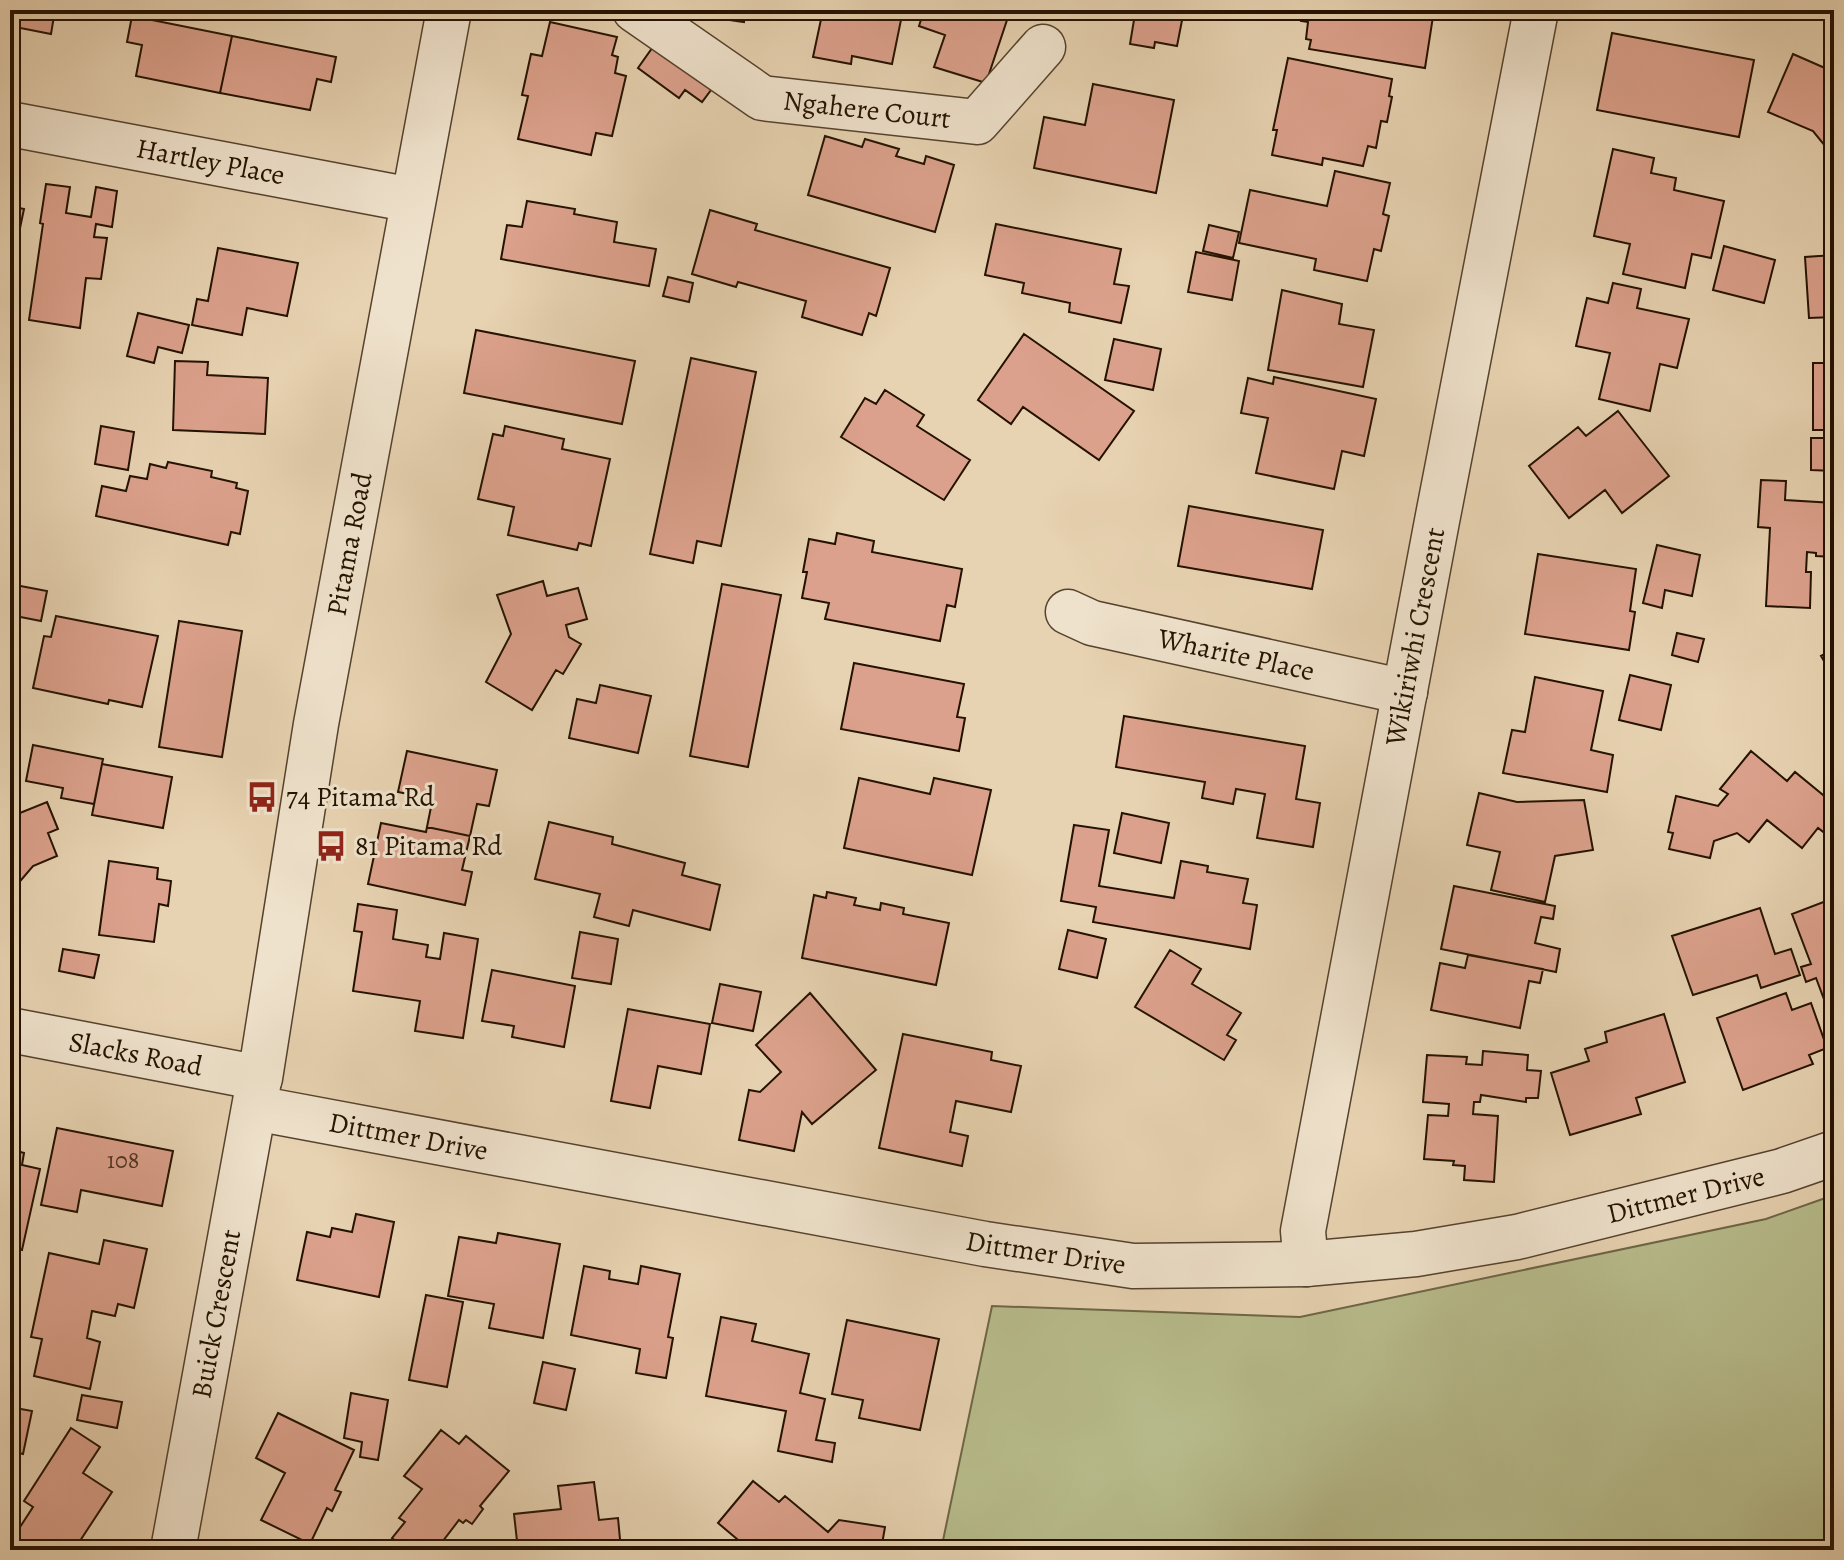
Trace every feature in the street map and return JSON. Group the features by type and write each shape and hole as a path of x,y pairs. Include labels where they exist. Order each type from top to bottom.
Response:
{"street":[{"name":"Pitama Road","path":"257,1093 316,724 449,10"},
{"name":"Ngahere Court","path":"635,10 762,98 977,122 1043,47"},
{"name":"Wikiriwhi Crescent","path":"1306,1264 1303,1231 1536,10"},
{"name":"Hartley Place","path":"10,124 412,200"},
{"name":"Wharite Place","path":"1068,612 1092,623 1405,692"},
{"name":"Slacks Road","path":"10,1030 257,1093"},
{"name":"Dittmer Drive","path":"257,1093 1014,1249 1133,1266 1306,1264 1416,1254 1517,1237 1782,1171 1834,1153"},
{"name":"Buick Crescent","path":"173,1550 257,1093"}],"green space":[{"path":"1834,1195 1834,1550 941,1550 992,1306 1300,1317 1766,1219"}],"building":[{"path":"10,10 55,10 51,34 10,26"},
{"path":"689,10 746,10 744,22 688,14"},
{"path":"823,10 903,10 892,64 852,56 851,64 813,57"},
{"path":"924,10 998,10 996,16 1007,20 986,83 934,67 945,35 919,26"},
{"path":"1127,10 1184,10 1177,46 1155,42 1154,48 1130,44 1135,14 1126,13"},
{"path":"1303,10 1434,10 1425,68 1309,49 1311,40 1306,39 1308,22 1301,21"},
{"path":"132,16 232,36 220,93 136,76 142,45 127,42"},
{"path":"550,22 617,37 612,55 618,57 615,73 626,76 612,136 596,133 591,155 518,139 528,96 522,95 531,54 542,56"},
{"path":"1612,33 1754,60 1739,137 1597,110"},
{"path":"232,36 336,57 331,82 317,79 310,110 220,93"},
{"path":"655,44 714,86 702,102 685,90 679,98 638,68"},
{"path":"1793,54 1834,72 1834,157 1813,131 1768,112"},
{"path":"1288,58 1392,79 1387,122 1381,121 1376,148 1368,146 1363,166 1323,158 1322,165 1272,155 1277,130 1273,130"},
{"path":"1093,84 1174,100 1156,193 1034,168 1044,117 1085,125"},
{"path":"825,136 862,147 865,139 899,149 896,156 924,164 926,156 954,165 935,232 808,195"},
{"path":"1613,149 1654,158 1651,173 1676,178 1674,190 1724,201 1711,258 1692,254 1685,288 1623,274 1630,244 1594,236"},
{"path":"1335,171 1390,183 1383,214 1389,216 1381,251 1374,249 1367,281 1314,270 1316,259 1239,243 1250,190 1327,206"},
{"path":"46,184 70,187 66,213 91,217 96,187 117,191 112,227 96,224 94,237 107,238 101,279 86,278 80,328 29,320"},
{"path":"527,201 575,209 574,214 617,222 614,242 656,249 649,286 501,259 507,225 522,227"},
{"path":"10,206 24,209 10,276"},
{"path":"710,210 757,224 755,230 890,268 876,316 869,313 862,335 802,317 806,301 738,282 736,287 692,274"},
{"path":"996,224 1121,249 1114,284 1129,286 1121,323 1069,312 1070,303 1022,293 1024,283 985,275"},
{"path":"1209,225 1239,232 1233,258 1203,251"},
{"path":"1724,246 1775,260 1764,303 1713,290"},
{"path":"218,248 298,263 287,316 247,308 242,335 192,325 197,299 208,301"},
{"path":"1196,252 1239,261 1232,300 1188,292"},
{"path":"1834,255 1834,317 1809,318 1805,257"},
{"path":"668,277 693,283 689,302 663,296"},
{"path":"1613,283 1641,289 1637,308 1689,319 1677,368 1660,364 1650,411 1599,399 1610,353 1576,346 1587,298 1608,303"},
{"path":"1282,290 1342,304 1339,324 1374,330 1363,387 1268,370"},
{"path":"138,313 189,325 182,353 158,347 154,363 127,356"},
{"path":"476,330 635,361 622,424 464,393"},
{"path":"1024,334 1134,411 1099,460 1023,407 1011,424 978,400"},
{"path":"1114,339 1161,349 1153,390 1105,380"},
{"path":"691,358 756,372 721,546 697,541 693,563 650,554"},
{"path":"175,361 208,362 207,375 268,378 265,434 173,430"},
{"path":"1813,363 1834,363 1834,430 1813,430"},
{"path":"1274,377 1376,399 1364,456 1342,451 1334,489 1256,473 1268,418 1241,413 1248,378 1273,384"},
{"path":"885,390 924,415 917,426 970,460 944,500 841,437 865,398 876,404"},
{"path":"1618,411 1669,476 1622,513 1605,490 1569,518 1529,466 1578,427 1586,436"},
{"path":"101,426 134,432 128,470 95,464"},
{"path":"505,426 564,439 562,449 610,459 591,546 579,543 577,550 508,535 514,507 478,499 493,434 503,436"},
{"path":"1811,438 1834,438 1834,471 1811,470"},
{"path":"168,462 212,471 211,477 237,483 236,488 248,491 240,534 231,532 228,545 96,516 102,486 126,491 130,476 147,479 150,464 166,468"},
{"path":"1761,480 1786,481 1785,500 1834,503 1834,557 1807,552 1806,572 1811,572 1810,608 1766,606 1770,528 1758,527"},
{"path":"1189,506 1323,530 1312,589 1178,566"},
{"path":"837,533 874,541 872,552 962,569 955,607 947,605 940,641 825,619 829,603 802,598 809,539 835,544"},
{"path":"1657,545 1700,555 1692,596 1665,590 1662,608 1643,603"},
{"path":"1538,554 1636,569 1630,611 1635,612 1629,650 1525,634"},
{"path":"543,581 547,596 578,588 587,619 566,625 569,637 581,644 563,674 556,670 532,710 486,682 511,634 497,595"},
{"path":"10,584 47,591 41,621 10,615"},
{"path":"722,584 781,595 748,767 690,756"},
{"path":"56,616 158,636 142,707 109,700 108,704 33,688 44,636 51,637"},
{"path":"179,621 242,631 222,757 159,747"},
{"path":"1677,633 1704,639 1698,662 1672,655"},
{"path":"1834,649 1834,678 1821,656"},
{"path":"854,663 964,684 957,717 965,718 959,751 841,729"},
{"path":"1630,675 1671,685 1661,730 1619,720"},
{"path":"1535,677 1603,691 1591,750 1613,755 1607,792 1503,773 1512,730 1525,732"},
{"path":"600,685 651,696 638,753 569,738 577,699 596,703"},
{"path":"1124,716 1305,746 1296,799 1320,803 1313,847 1257,838 1265,794 1236,789 1233,804 1202,798 1205,782 1116,767"},
{"path":"33,745 103,759 94,804 61,798 63,788 26,781"},
{"path":"407,751 497,770 489,806 477,804 470,836 427,827 431,807 406,801 408,794 398,792"},
{"path":"1751,751 1787,781 1795,772 1834,804 1834,835 1831,838 1818,828 1802,848 1767,820 1749,842 1737,833 1714,841 1710,858 1669,849 1673,833 1668,832 1676,796 1718,806 1728,794 1720,789"},
{"path":"102,764 172,777 163,828 92,815"},
{"path":"859,778 930,794 934,778 991,790 972,875 844,848"},
{"path":"1479,793 1517,802 1584,800 1593,850 1555,856 1545,902 1491,890 1500,852 1467,845"},
{"path":"47,802 58,829 48,833 57,856 33,866 10,893 10,817"},
{"path":"1122,813 1169,823 1161,863 1114,853"},
{"path":"549,822 613,837 612,844 685,863 682,875 720,885 710,930 633,910 629,926 594,917 600,894 535,879"},
{"path":"381,823 426,832 427,827 470,836 462,870 472,872 465,905 368,884"},
{"path":"1074,825 1109,830 1099,886 1174,898 1181,861 1208,866 1207,872 1248,879 1243,903 1257,905 1250,949 1093,922 1096,907 1061,901"},
{"path":"109,861 158,868 157,879 171,881 168,906 159,904 154,942 99,935"},
{"path":"1454,886 1555,906 1553,919 1541,917 1535,943 1560,949 1556,972 1441,949"},
{"path":"827,892 856,898 854,905 880,910 881,903 904,908 903,914 949,923 936,985 802,958 814,895 826,898"},
{"path":"1834,898 1834,1026 1816,978 1806,982 1801,967 1811,964 1792,914"},
{"path":"358,904 397,910 393,939 428,945 426,957 440,959 444,933 478,939 463,1038 415,1031 420,1001 353,991 362,932 354,931"},
{"path":"1760,908 1775,954 1791,949 1800,975 1761,988 1757,975 1693,995 1672,936"},
{"path":"1068,930 1106,939 1097,978 1059,969"},
{"path":"580,932 618,939 611,984 572,978"},
{"path":"63,949 99,955 94,978 59,971"},
{"path":"1170,950 1201,969 1192,984 1241,1013 1227,1035 1236,1040 1224,1060 1135,1007"},
{"path":"1468,955 1543,969 1540,983 1529,981 1520,1028 1431,1010 1440,963 1465,968"},
{"path":"492,970 575,986 564,1047 512,1037 514,1026 482,1021"},
{"path":"720,984 761,992 753,1031 712,1023"},
{"path":"810,993 876,1070 812,1124 802,1112 794,1151 739,1140 749,1090 760,1092 781,1072 756,1045"},
{"path":"1786,993 1792,1010 1811,1003 1827,1048 1809,1055 1813,1064 1743,1090 1717,1018"},
{"path":"628,1009 710,1024 701,1074 658,1066 650,1108 611,1101"},
{"path":"1664,1014 1685,1082 1636,1098 1641,1114 1570,1135 1551,1073 1589,1061 1585,1049 1607,1042 1605,1032"},
{"path":"903,1034 992,1052 991,1060 1021,1066 1011,1112 956,1101 950,1132 968,1136 962,1166 879,1148"},
{"path":"1483,1051 1528,1055 1527,1070 1541,1071 1538,1098 1526,1098 1526,1102 1481,1095 1480,1102 1474,1102 1473,1114 1498,1116 1494,1182 1464,1180 1465,1166 1453,1165 1454,1161 1424,1159 1428,1115 1448,1116 1449,1104 1423,1102 1427,1055 1467,1057 1466,1064 1482,1065"},
{"path":"57,1128 173,1151 162,1206 81,1190 77,1212 41,1205"},
{"path":"10,1149 24,1153 22,1165 40,1169 22,1250 10,1247"},
{"path":"356,1214 394,1222 379,1297 297,1280 307,1232 330,1237 332,1228 352,1232"},
{"path":"498,1233 560,1244 543,1338 489,1328 494,1304 448,1296 459,1237 496,1243"},
{"path":"104,1240 147,1249 134,1308 118,1304 115,1316 92,1311 87,1338 100,1342 90,1389 34,1376 42,1339 31,1337 49,1253 99,1264"},
{"path":"584,1266 610,1271 609,1279 638,1284 641,1266 680,1274 668,1337 673,1338 666,1378 636,1373 640,1349 571,1335"},
{"path":"426,1295 463,1302 447,1387 409,1380"},
{"path":"721,1317 756,1324 752,1341 809,1354 800,1393 825,1399 816,1440 835,1443 832,1462 778,1451 786,1411 706,1396"},
{"path":"847,1320 939,1339 920,1430 859,1418 863,1400 832,1394"},
{"path":"543,1362 575,1369 566,1410 534,1403"},
{"path":"351,1393 388,1400 378,1460 360,1457 362,1442 344,1438"},
{"path":"82,1395 122,1402 117,1428 77,1420"},
{"path":"10,1407 32,1411 23,1454 10,1451"},
{"path":"278,1413 354,1450 335,1490 341,1492 332,1511 327,1508 310,1544 261,1520 285,1473 256,1458"},
{"path":"71,1428 100,1447 83,1473 112,1492 74,1550 24,1550 11,1541 33,1507 24,1501"},
{"path":"441,1430 459,1444 466,1436 509,1471 480,1506 483,1509 472,1524 459,1520 436,1550 407,1550 392,1538 405,1522 399,1518 422,1489 404,1476"},
{"path":"753,1481 779,1502 785,1496 828,1532 839,1520 885,1527 881,1550 750,1550 718,1523"},
{"path":"594,1482 599,1520 618,1518 621,1550 518,1550 514,1514 561,1509 558,1486"}],"place":[{"name":"74 Pitama Rd","path":"262,797"},
{"name":"81 Pitama Rd","path":"331,846"}]}
